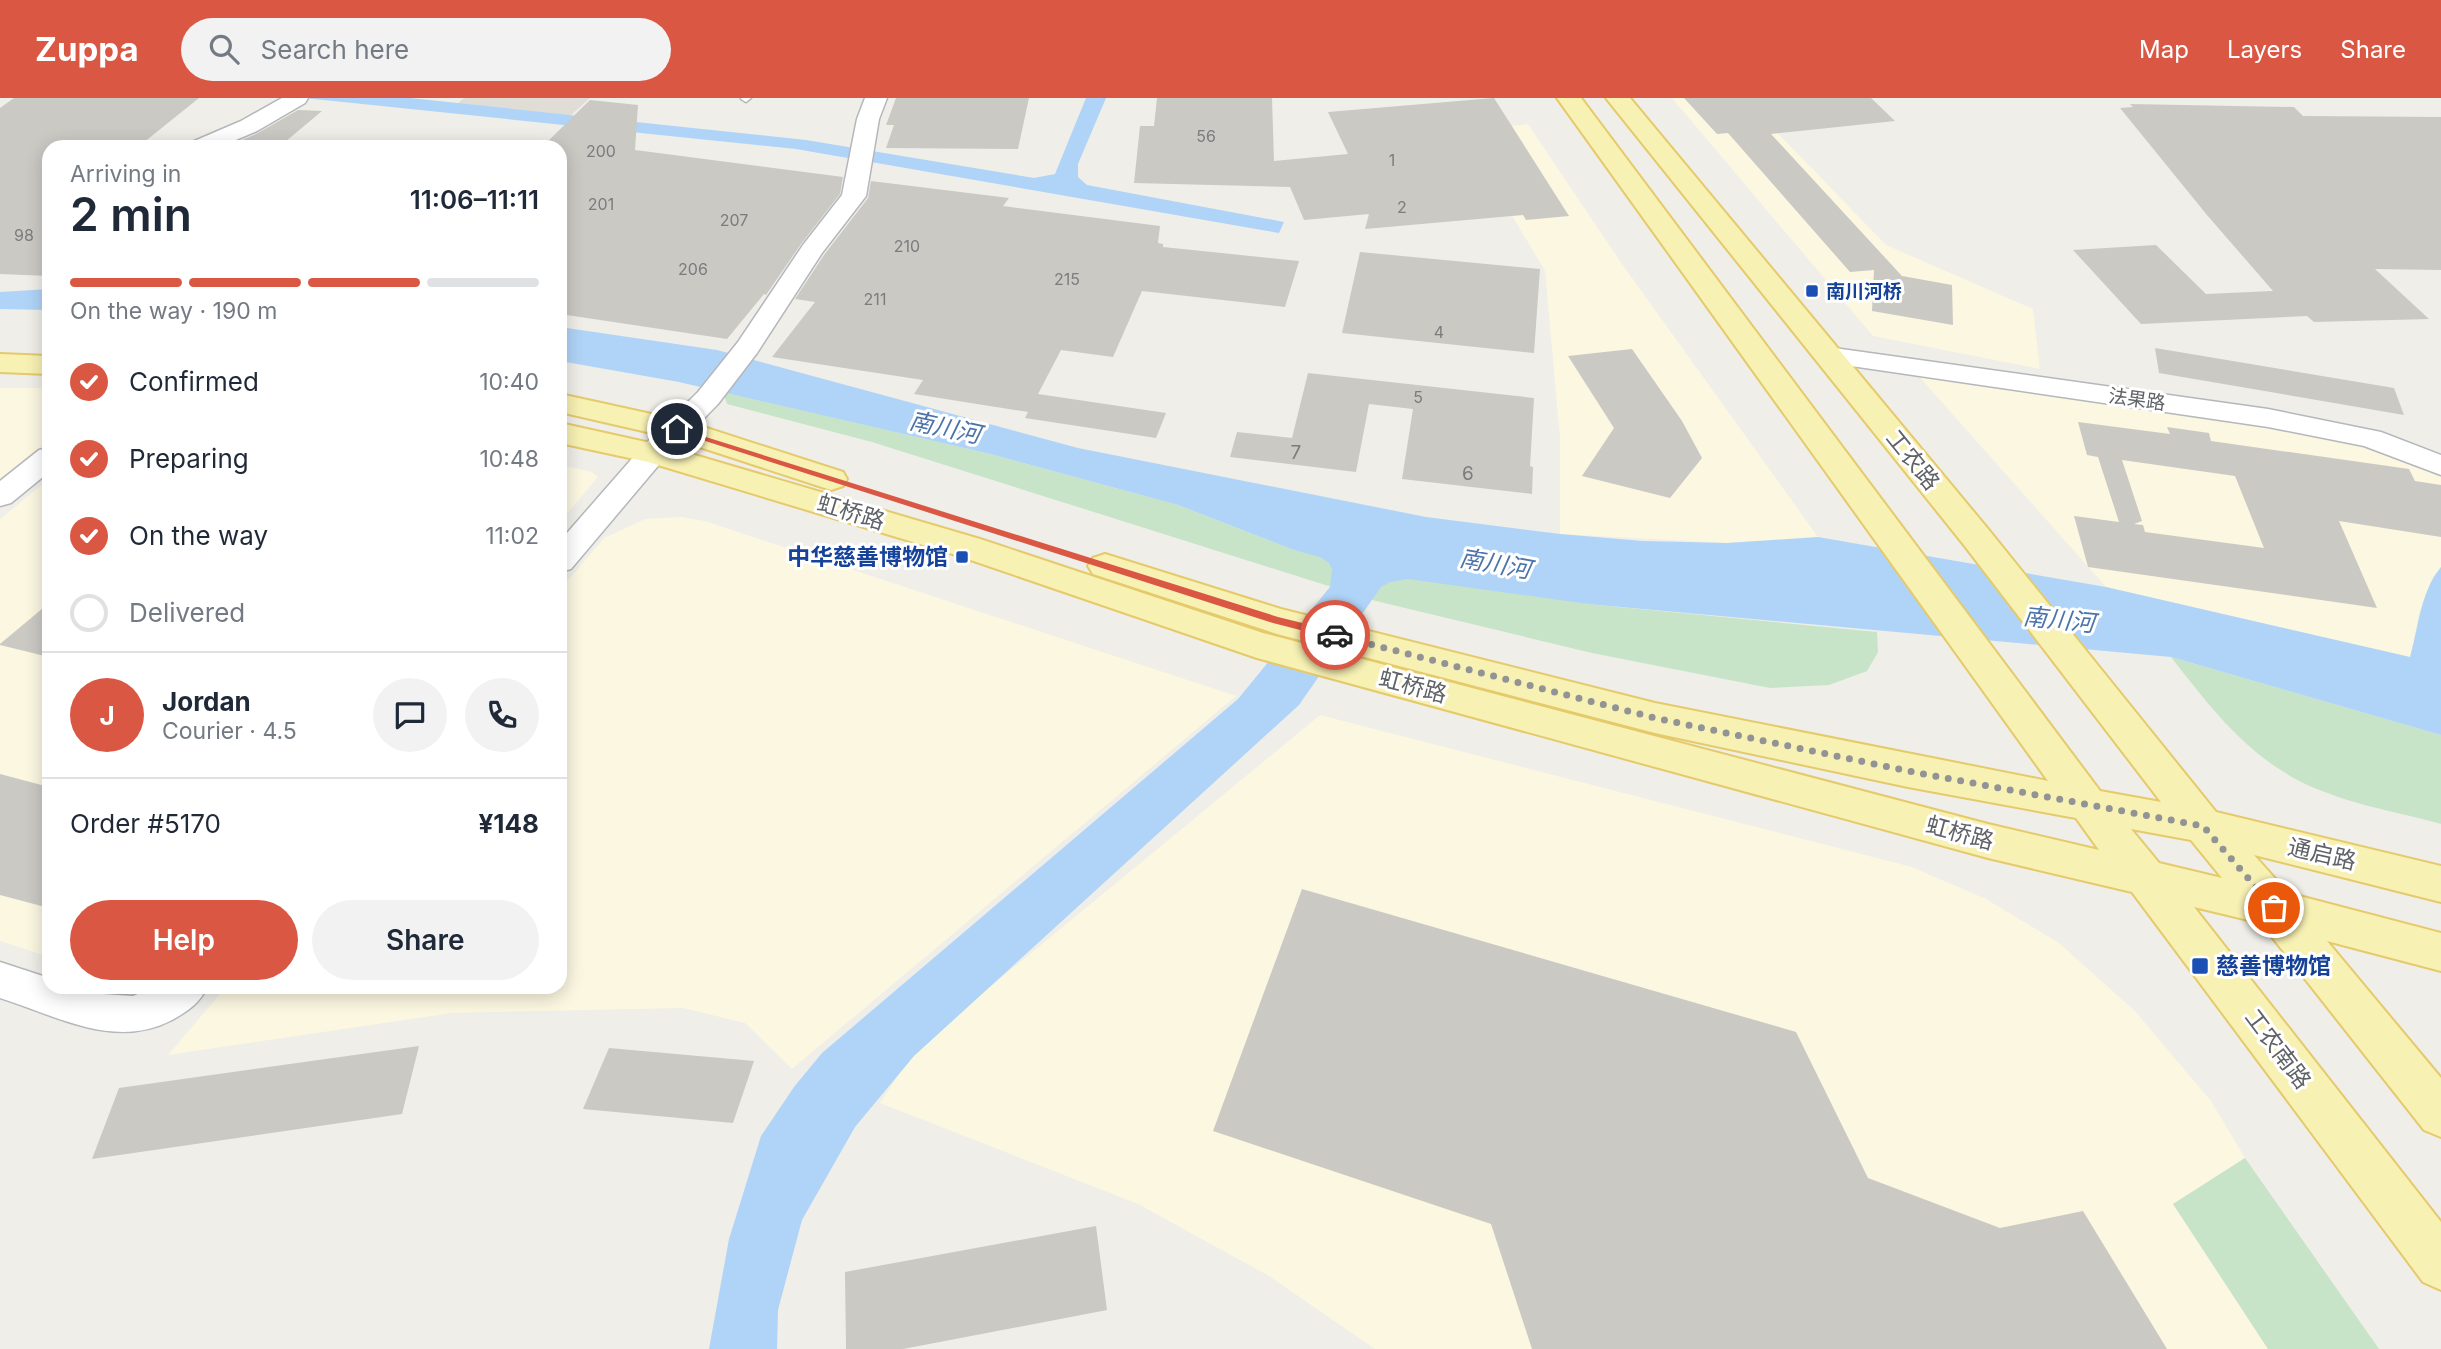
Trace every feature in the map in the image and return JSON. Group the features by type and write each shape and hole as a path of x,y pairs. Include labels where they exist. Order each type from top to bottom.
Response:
{"main road":[{"path":"1569,98 1880,525 2087,803"},
{"name":"工农路","path":"1619,98 1976,537 2203,826"},
{"path":"0,342 42,343"},
{"path":"0,363 42,365"},
{"name":"虹桥路","path":"567,405 677,429 1267,633"},
{"name":"虹桥路","path":"567,435 653,453 1267,633 1352,654 1908,771 2203,826"},
{"name":"虹桥路","path":"1352,654 1988,841 2274,908"},
{"name":"工农南路","path":"2087,803 2441,1264"},
{"path":"2203,826 2274,908 2441,1114"},
{"name":"通启路","path":"2203,826 2441,884"},
{"path":"2274,908 2441,953"}],"street":[{"path":"567,553 653,453 708,398 748,347 813,250 854,195 868,119 876,98"},
{"path":"216,140 248,126 296,99"},
{"name":"法果路","path":"1827,355 2268,418 2371,438 2441,466"},
{"path":"0,496 42,463"},
{"path":"0,980 42,993"},
{"path":"45,994 97,1010 134,1015 178,994"}],"shaded area":[{"path":"464,98 590,98 570,116 457,104"},
{"path":"1672,98 1744,98 1886,245 2033,309 2040,369 1873,336"},
{"path":"1528,124 1622,264 1818,537 1726,543 1560,534 1560,438 1545,271 1462,131"},
{"path":"1915,372 2317,433 2383,448 2441,474 2441,567 2432,578 2420,610 2410,657 2106,587"},
{"path":"0,388 42,388 42,446 0,479"},
{"path":"567,467 592,472 598,477 567,514"},
{"path":"42,485 42,955 0,941 0,519"},
{"path":"681,517 705,521 1236,696 792,1069 745,1023 683,1008 452,1013 168,1055 220,994 567,994 567,582 604,538 645,519"},
{"path":"1320,715 1912,867 1986,899 2059,943 2135,1011 2211,1101 2245,1158 2173,1204 2268,1349 1375,1349 1269,1276 1138,1204 880,1103 917,1047"}],"green space":[{"path":"723,392 990,454 1178,505 1294,550 1588,604 1877,632 1878,652 1867,671 1829,685 1770,688 1592,653 1376,601 872,442 727,404"},
{"path":"2171,657 2441,735 2441,824 2336,796 2298,780 2276,767 2237,735"},
{"path":"2245,1158 2379,1349 2268,1349 2173,1204"}],"water":[{"path":"304,98 410,98 806,140 1034,178 1055,174 1086,98 1106,98 1078,164 1078,177 1087,185 1284,222 1279,233 796,149"},
{"path":"42,289 42,310 0,309 0,292"},
{"name":"南川河","path":"567,328 717,350 1078,448 1426,517 1560,534 1643,541 1727,543 1818,537 2106,587 2410,657 2424,599 2441,567 2441,735 2171,657 1588,604 1408,579 1390,582 1381,587 1299,705 914,1056 855,1127 802,1220 778,1310 777,1349 709,1349 729,1239 761,1136 794,1087 822,1053 1238,699 1330,587 1332,569 1329,563 1320,557 1294,550 1178,505 990,454 679,382 567,362"}],"building":[{"path":"14,98 199,98 147,140 42,140 42,276 0,274 0,108"},
{"path":"896,98 1029,98 1018,149 886,148 894,125 886,125"},
{"path":"1157,98 1272,98 1274,161 1348,154 1328,112 1494,98 1569,216 1526,220 1523,215 1365,229 1369,214 1304,220 1290,187 1134,183 1140,126 1154,126"},
{"path":"1684,98 1871,98 1895,121 1771,134 1902,276 1952,285 1953,325 1872,311 1874,270 1850,272 1728,133 1717,134"},
{"path":"590,100 638,105 635,150 843,177 840,194 766,295 764,294 727,339 567,315 567,140 549,140"},
{"path":"2130,104 2294,107 2303,116 2441,117 2441,270 2375,269 2429,319 2314,322 2307,316 2141,324 2073,250 2156,245 2206,294 2273,291 2120,108 2133,107"},
{"path":"298,110 322,111 287,140 242,140"},
{"path":"871,181 1009,198 1003,206 1160,226 1158,243 1163,244 1163,247 1299,261 1285,307 1142,291 1113,357 1061,350 1038,394 1166,413 1156,438 1025,418 1028,412 914,394 923,380 772,357 815,302 795,299 824,255 868,198"},
{"path":"1360,252 1540,269 1534,353 1342,333"},
{"path":"2155,348 2394,388 2404,415 2159,373"},
{"path":"1632,349 1682,421 1702,458 1670,498 1582,476 1614,428 1568,356"},
{"path":"1308,373 1534,398 1530,466 1533,467 1532,494 1402,479 1413,409 1369,404 1356,472 1230,457 1237,432 1292,438"},
{"path":"2078,422 2170,434 2167,427 2209,433 2211,441 2409,469 2415,481 2441,485 2441,537 2339,521 2377,608 2088,567 2074,516 2119,522 2098,457 2087,455","holes":["2122,460 2235,476 2264,548 2145,532 2143,525 2134,524 2142,521"]},
{"path":"42,609 42,655 0,644"},
{"path":"0,774 42,785 42,906 0,895"},
{"path":"1302,889 1796,1032 1868,1178 2000,1228 2083,1211 2167,1349 1532,1349 1491,1224 1213,1131"},
{"path":"419,1046 402,1114 92,1159 119,1088"},
{"path":"609,1048 754,1061 733,1123 583,1109"},
{"path":"1096,1226 1107,1310 903,1349 846,1349 845,1272"}],"way so far":[{"path":"1335,635 1655,718 1908,771 2203,826 2274,908"}],"place":[{"name":"南川河桥","path":"1812,291"},
{"name":"中华慈善博物馆","path":"962,557"},
{"name":"慈善博物馆","path":"2200,966"}],"route":[{"path":"677,429 1277,621 1335,635"}]}
